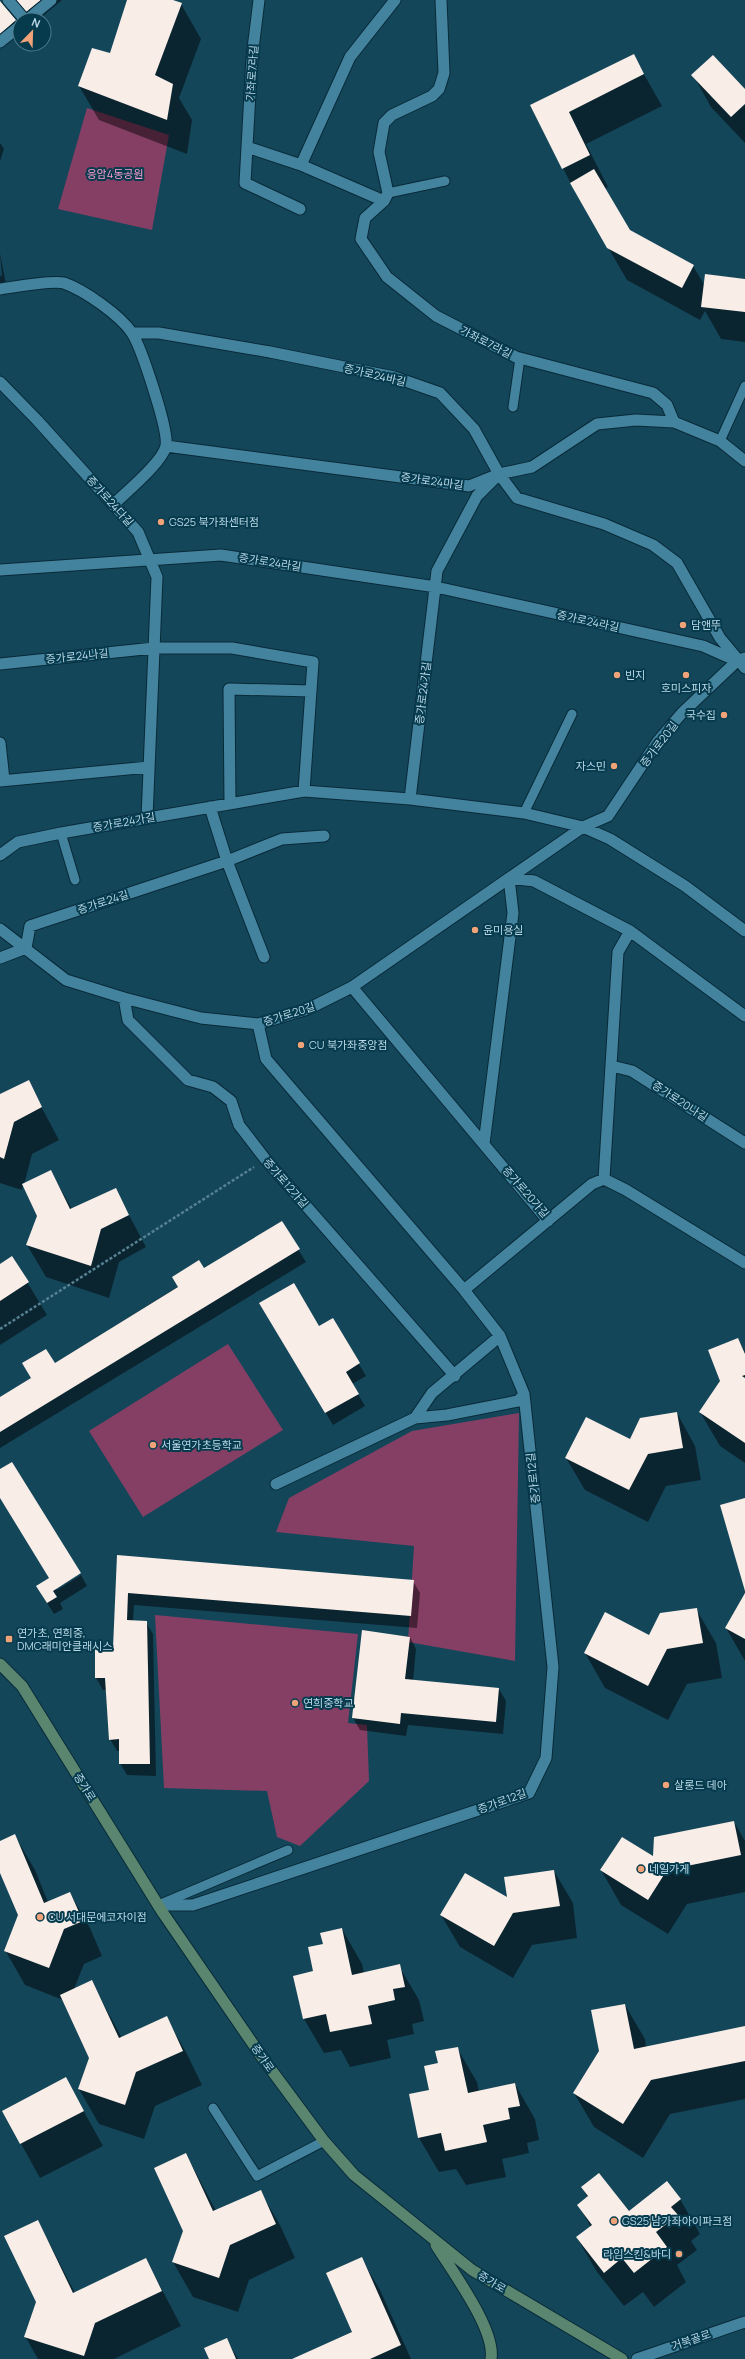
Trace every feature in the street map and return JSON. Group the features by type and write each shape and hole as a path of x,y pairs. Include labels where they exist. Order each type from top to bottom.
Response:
{"main road":[{"name":"증가로","path":"0,1664 22,1686 158,1905 264,2060 324,2141 354,2175 472,2270 622,2359"},
{"path":"431,2238 487,2329 493,2349 491,2359"}],"street":[{"path":"8,0 19,12"},
{"path":"36,12 51,0"},
{"name":"가좌로7라길","path":"259,0 252,57 245,182 300,209"},
{"path":"301,165 350,57 395,0"},
{"path":"247,147 301,165 386,197 379,152 384,123 392,115 432,96 439,89 444,73 441,0"},
{"path":"0,42 12,32"},
{"name":"가좌로7라길","path":"386,197 365,218 361,239 387,277 436,316 520,358 653,393 667,405 674,422"},
{"path":"0,289 62,282 92,298 121,321 132,333 162,415 166,446 157,460 113,505"},
{"name":"증가로24바길","path":"132,333 159,333 278,354 394,377 440,393 474,429 499,474"},
{"name":"증가로24다길","path":"0,382 138,532 151,558 157,577 147,818"},
{"path":"436,587 437,571 477,496 499,474 532,467 598,424 636,420 674,422 720,441 745,461"},
{"name":"증가로24마길","path":"166,446 469,486 499,474"},
{"path":"499,474 517,498 604,524 653,544 677,564 720,638 742,662"},
{"name":"증가로24라길","path":"151,558 221,555 436,587 703,646 742,662"},
{"path":"0,570 151,558"},
{"name":"증가로24가길","path":"410,799 436,587"},
{"path":"154,648 232,648 313,662 304,790"},
{"name":"증가로24나길","path":"0,664 154,648"},
{"name":"증가로20길","path":"26,948 66,980 124,998 201,1018 258,1024 308,1009 352,987 583,827 608,816 658,741 682,713 742,662"},
{"path":"230,804 229,689 311,692"},
{"path":"0,743 2,781 149,767"},
{"name":"증가로24가길","path":"0,855 18,842 304,790 410,799 524,813 583,827"},
{"path":"210,807 227,861 264,957"},
{"path":"583,827 610,839 685,886 745,931"},
{"name":"증가로24길","path":"26,948 30,926 227,861 282,839 324,836"},
{"path":"484,1144 513,913 510,878 534,881 630,931 745,1016"},
{"path":"0,930 26,948"},
{"path":"630,931 618,952 604,1179 626,1190 745,1263"},
{"path":"0,958 26,948"},
{"name":"증가로20가길","path":"352,987 548,1221 592,1184 604,1179"},
{"name":"증가로12가길","path":"124,998 128,1020 188,1080 213,1087 231,1101 239,1125 266,1160 455,1376"},
{"path":"258,1024 266,1059 464,1290 500,1336 524,1394 518,1401 447,1415 415,1418 276,1484"},
{"name":"증가로20나길","path":"612,1066 632,1070 745,1143"},
{"path":"464,1290 548,1221"},
{"path":"415,1418 432,1393 455,1376 500,1336"},
{"name":"증가로12길","path":"158,1905 193,1905 529,1793 546,1758 553,1667 524,1394"},
{"name":"거북골로","path":"637,2359 745,2322"}],"lane":[{"path":"386,197 446,181"},
{"path":"513,407 520,358"},
{"path":"720,441 745,386"},
{"path":"524,813 572,714"},
{"path":"61,833 76,880"},
{"path":"158,1905 288,1850"},
{"path":"213,2108 257,2176 324,2141"}],"path":[{"path":"0,1329 266,1160"}],"green space":[{"name":"응암4동공원","path":"87,108 169,135 152,230 58,209"},
{"path":"228,1344 283,1430 143,1517 89,1431"},
{"path":"519,1413 515,1661 408,1642 414,1546 276,1532 289,1498 412,1431"},
{"path":"155,1615 358,1634 348,1723 367,1725 369,1781 300,1846 277,1837 267,1791 164,1788"}],"building":[{"path":"16,0 41,0 26,12"},
{"path":"127,0 173,0 182,3 155,75 173,84 167,120 78,86 92,48 110,53"},
{"path":"0,1 12,15 12,24 0,34"},
{"path":"634,54 644,74 569,112 590,155 562,169 530,105"},
{"path":"713,55 745,89 745,104 731,117 691,75"},
{"path":"594,169 630,230 694,265 682,288 607,248 570,183"},
{"path":"705,274 745,279 745,312 701,307"},
{"path":"29,1080 42,1107 14,1122 4,1159 0,1157 0,1094"},
{"path":"51,1170 70,1209 116,1188 129,1215 101,1229 91,1266 26,1245 37,1216 22,1184"},
{"path":"282,1221 300,1249 0,1432 0,1397 31,1378 22,1363 46,1349 55,1363 178,1287 172,1277 199,1260 204,1268"},
{"path":"12,1256 29,1282 0,1301 0,1264"},
{"path":"294,1283 319,1326 333,1318 360,1363 346,1372 359,1394 325,1413 259,1303"},
{"path":"738,1338 745,1354 745,1375 742,1376 745,1378 745,1443 699,1412 720,1381 708,1350"},
{"path":"677,1412 683,1448 648,1454 629,1490 565,1458 586,1417 630,1439 640,1418"},
{"path":"12,1462 81,1573 53,1591 57,1597 47,1603 36,1586 49,1578 0,1498 0,1469"},
{"path":"745,1498 745,1591 720,1505"},
{"path":"117,1555 414,1580 411,1616 128,1593 127,1620 147,1621 150,1764 119,1764 119,1739 109,1740 105,1678 95,1678 95,1647 113,1648"},
{"path":"745,1593 745,1639 725,1628"},
{"path":"697,1608 703,1643 667,1649 648,1686 584,1653 605,1612 649,1635 660,1613"},
{"path":"362,1630 410,1637 405,1679 499,1688 496,1722 401,1713 400,1724 352,1718"},
{"path":"734,1821 741,1855 667,1870 648,1900 600,1870 622,1837 653,1856 654,1837"},
{"path":"15,1834 44,1903 70,1892 83,1921 64,1929 49,1968 4,1951 18,1915 0,1873 0,1841"},
{"path":"554,1870 560,1906 513,1913 494,1946 440,1915 465,1873 507,1897 504,1877"},
{"path":"342,1928 352,1975 400,1964 405,1987 393,1989 395,2000 368,2006 372,2024 330,2032 326,2014 303,2019 293,1976 313,1971 308,1947 323,1944 320,1933"},
{"path":"92,1980 119,2038 167,2016 183,2051 136,2072 125,2105 78,2089 89,2058 60,1995"},
{"path":"625,2004 634,2049 745,2026 745,2061 651,2080 623,2124 573,2093 599,2051 591,2010"},
{"path":"458,2047 468,2093 515,2083 520,2106 508,2108 510,2119 483,2125 487,2142 445,2151 441,2133 418,2138 409,2094 429,2090 424,2066 438,2063 435,2051"},
{"path":"66,2077 84,2111 20,2144 2,2111"},
{"path":"186,2153 213,2211 261,2190 276,2224 230,2245 219,2278 172,2262 183,2231 154,2168"},
{"path":"599,2173 629,2211 667,2181 681,2199 671,2207 678,2215 656,2232 667,2247 634,2273 622,2258 604,2273 576,2237 592,2225 577,2205 588,2196 581,2187"},
{"path":"38,2220 73,2293 146,2258 162,2291 95,2323 84,2356 24,2337 36,2302 4,2236"},
{"path":"362,2257 401,2345 370,2359 292,2359 352,2332 326,2273"},
{"path":"227,2338 236,2359 209,2359 204,2348"}],"place":[{"name":"GS25 북가좌센터점","path":"161,522"},
{"name":"담앤뚜","path":"683,625"},
{"name":"빈지","path":"617,675"},
{"name":"호미스피자","path":"686,675"},
{"name":"국수집","path":"724,715"},
{"name":"자스민","path":"614,766"},
{"name":"윤미용실","path":"475,930"},
{"name":"CU 북가좌중앙점","path":"301,1045"},
{"name":"서울연가초등학교","path":"153,1445"},
{"name":"연가초, 연희중, DMC래미안클래시스","path":"9,1639"},
{"name":"연희중학교","path":"295,1703"},
{"name":"살롱드 데아","path":"666,1785"},
{"name":"네일가게","path":"641,1869"},
{"name":"CU 서대문에코자이점","path":"40,1917"},
{"name":"GS25 남가좌아이파크점","path":"614,2221"},
{"name":"라임스킨&바디","path":"679,2254"}]}
